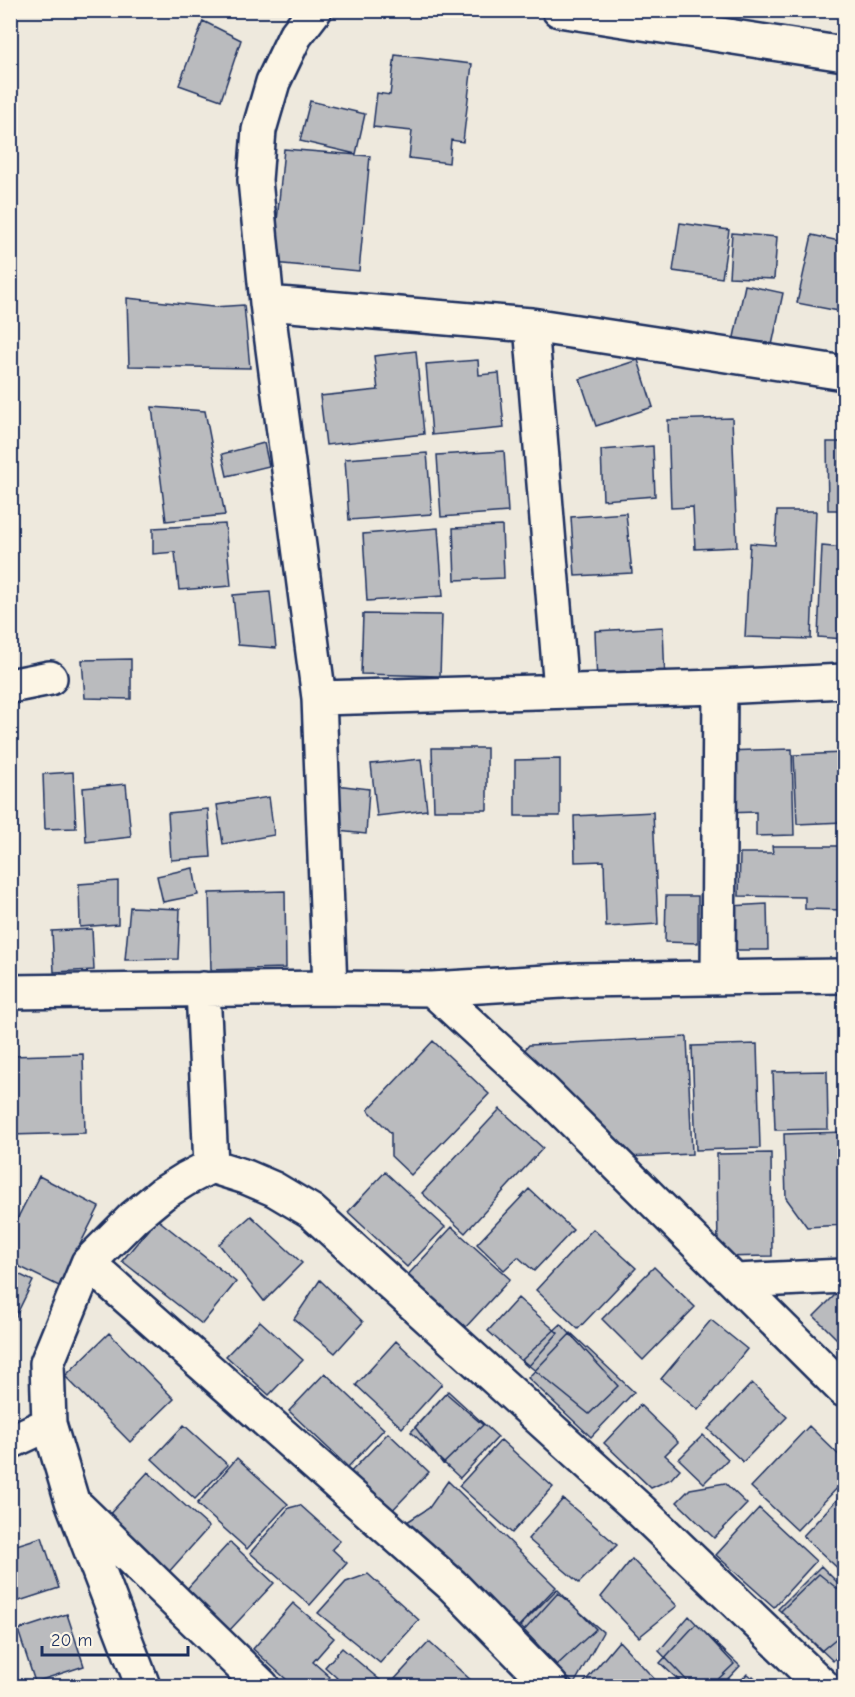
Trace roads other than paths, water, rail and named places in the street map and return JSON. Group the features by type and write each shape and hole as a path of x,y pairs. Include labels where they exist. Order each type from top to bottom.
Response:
{"street":[{"path":"315,10 295,36 273,82 258,130 255,180 267,303 319,698 330,988"},
{"path":"559,10 844,54"},
{"path":"267,303 531,325 844,373"},
{"path":"531,325 561,690"},
{"path":"10,686 50,678"},
{"path":"319,698 720,687 844,681"},
{"path":"718,977 720,687"},
{"path":"10,992 432,988 579,980 844,976"},
{"path":"432,988 545,1093 844,1390"},
{"path":"203,989 211,1166"},
{"path":"143,1686 72,1501 49,1424 47,1363 88,1263 134,1217 162,1194 211,1166 274,1189 311,1211 639,1509 823,1686"},
{"path":"88,1263 452,1585 551,1686"},
{"path":"736,1281 844,1276"},
{"path":"10,1442 49,1424"},
{"path":"72,1501 262,1686"}]}
